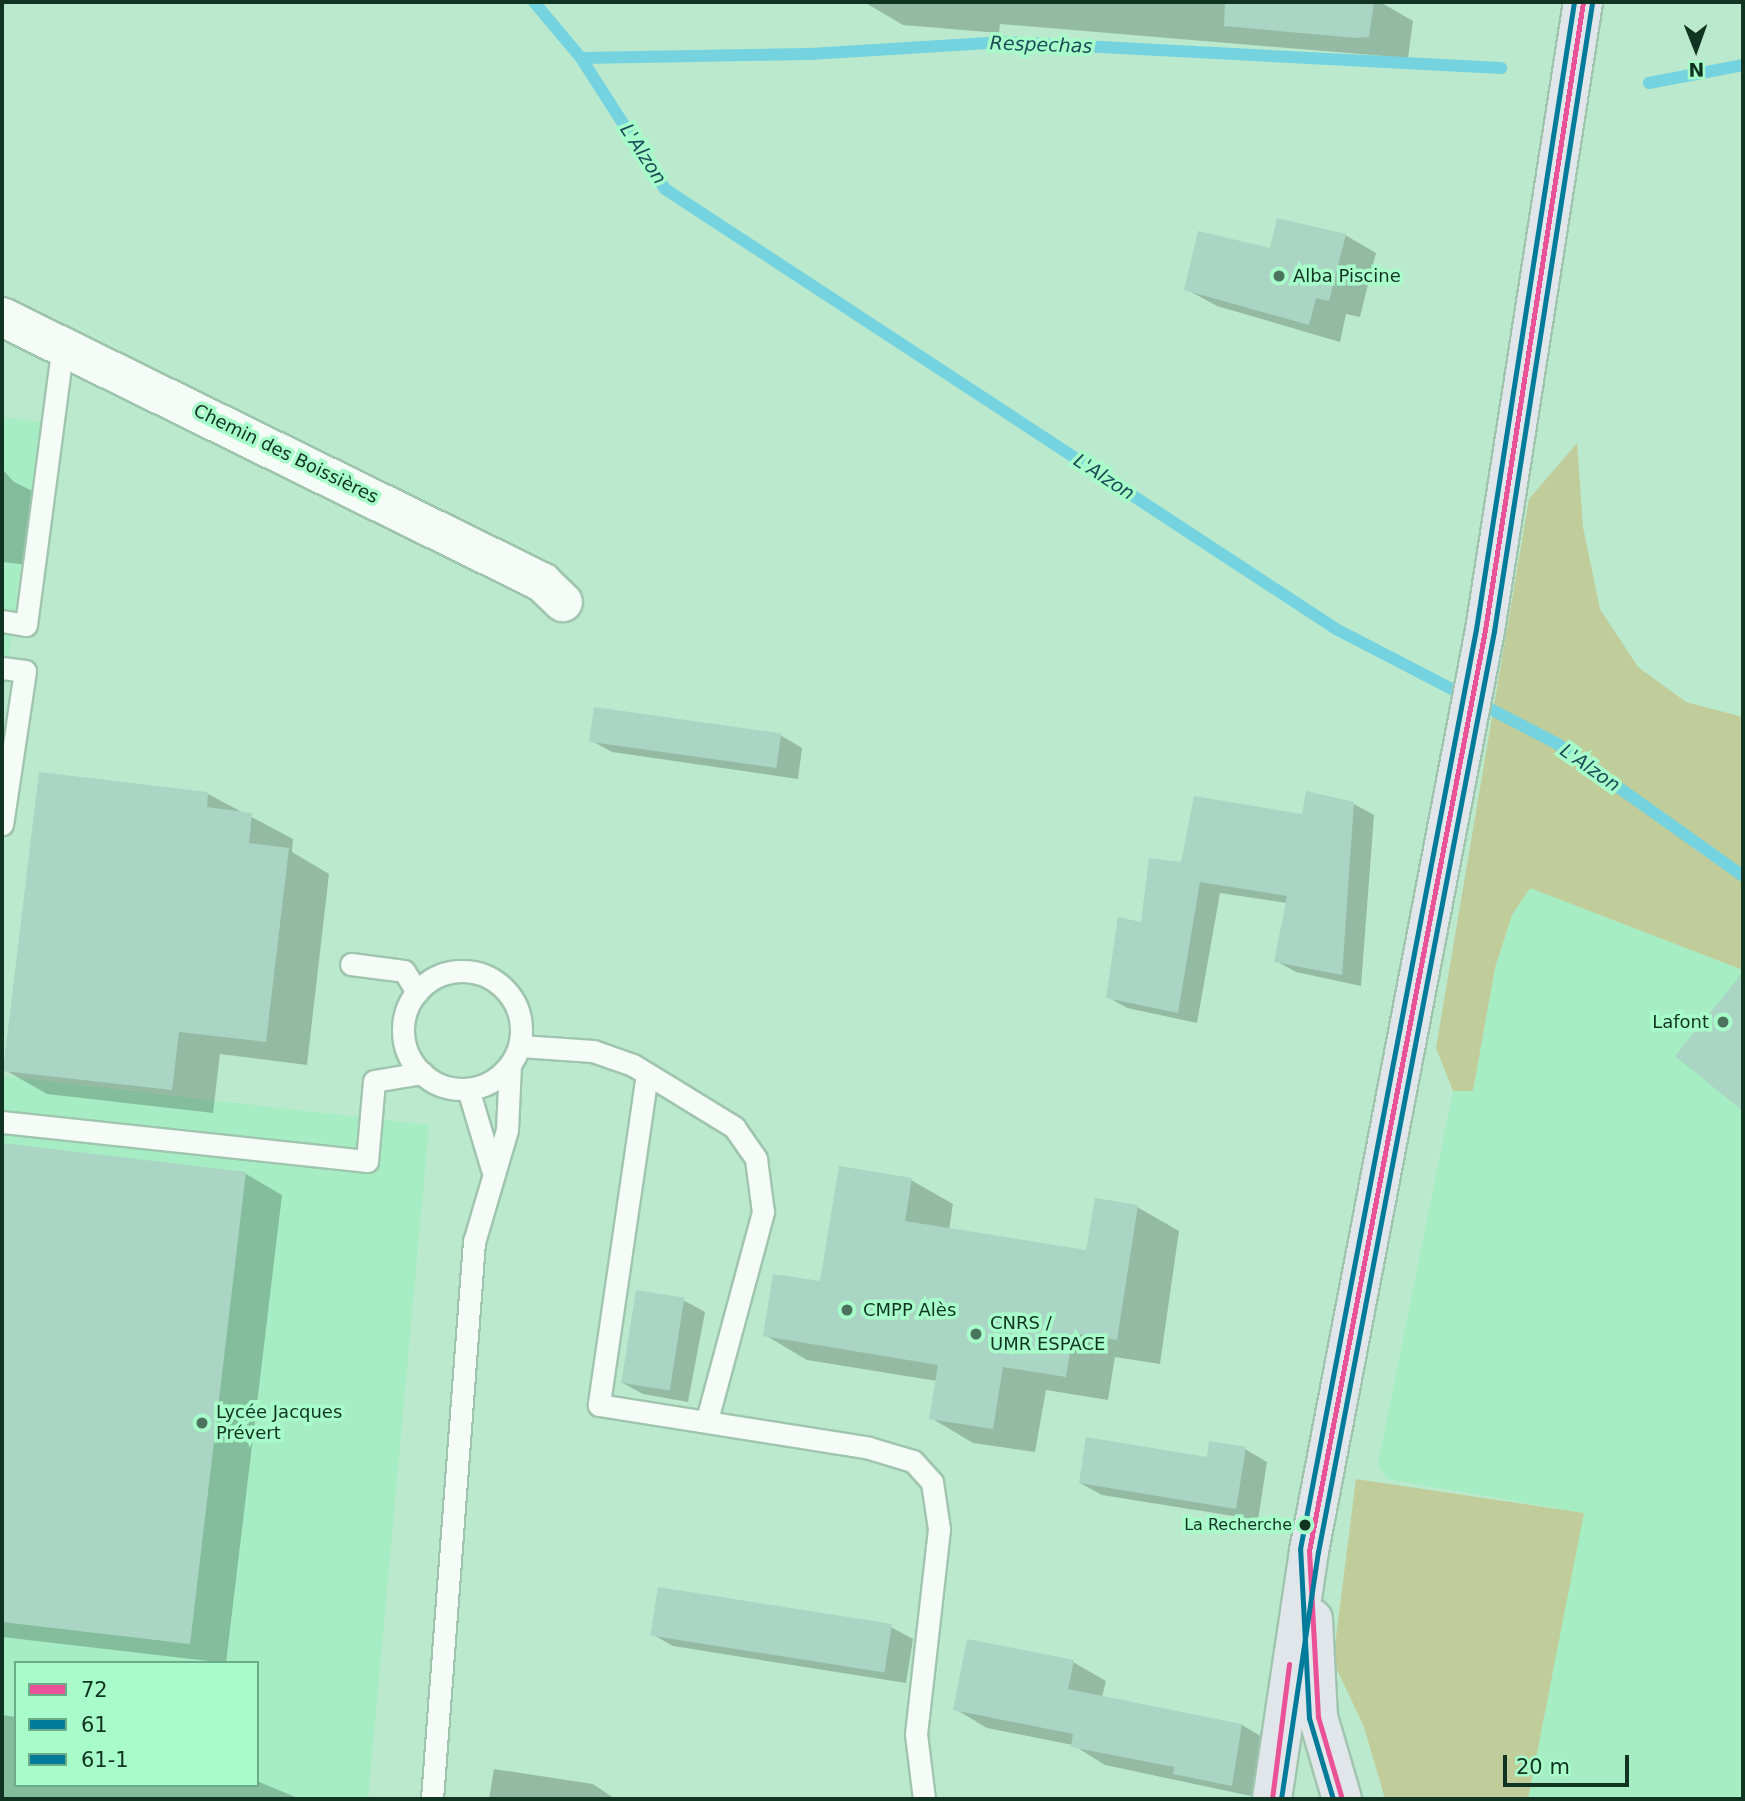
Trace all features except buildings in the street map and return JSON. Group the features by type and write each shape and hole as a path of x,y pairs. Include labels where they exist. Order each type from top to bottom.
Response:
{"main road":[{"path":"1272,1799 1309,1551 1485,630 1583,2"},
{"path":"1309,1551 1318,1717 1342,1799"}],"street":[{"name":"Chemin des Boissières","path":"2,317 542,582 563,602"}],"lane":[{"path":"2,621 26,625 63,345"},
{"path":"2,668 25,671 2,824"},
{"path":"351,964 404,971 417,992"},
{"path":"422,1073 404,1034 417,992 450,972 489,978 516,1006 515,1055 507,1130 474,1242 432,1799"},
{"path":"2,1122 367,1161 374,1081 422,1073 468,1089 498,1077 515,1055 593,1051 647,1074 734,1127 756,1159 762,1185 756,1241 706,1419"},
{"path":"647,1074 599,1405 706,1419 869,1448 912,1461 932,1482 939,1529 916,1734 924,1799"},
{"path":"468,1089 493,1171"}],"shaded area":[{"path":"2,417 41,422 2,704"},
{"path":"1577,443 1583,527 1600,609 1638,667 1686,702 1743,717 1743,970 1530,888 1512,915 1495,968 1473,1091 1453,1091 1436,1048 1529,499"},
{"path":"1530,888 1743,970 1743,1799 1528,1799 1583,1513 1387,1479 1378,1463 1453,1091 1473,1091 1495,968 1512,915"},
{"name":"Lycée Jacques Prévert","path":"2,1076 429,1125 368,1799 2,1799"},
{"path":"1356,1479 1584,1513 1528,1799 1385,1799 1364,1727 1333,1661"}],"waterway":[{"name":"L'Alzon","path":"534,2 581,58 665,189 1336,629 1556,743 1743,876"},
{"name":"Respechas","path":"581,58 810,54 1005,42 1501,68"},
{"name":"Respechas","path":"1649,83 1743,65"}],"transit line":[{"name":"61-1","path":"1333,1799 1309,1718 1300,1549 1476,629 1574,2"},
{"name":"72","path":"1342,1799 1318,1717 1309,1551 1485,630 1583,2"},
{"name":"61","path":"1281,1799 1318,1552 1494,631 1592,3"},
{"name":"72","path":"1272,1799 1289,1664"}],"place":[{"name":"Alba Piscine","path":"1279,276"},
{"name":"Lafont","path":"1723,1022"},
{"name":"CMPP Alès","path":"847,1310"},
{"name":"CNRS / UMR ESPACE","path":"976,1334"},
{"name":"Lycée Jacques Prévert","path":"202,1423"},
{"name":"La Recherche","path":"1305,1525"}]}
